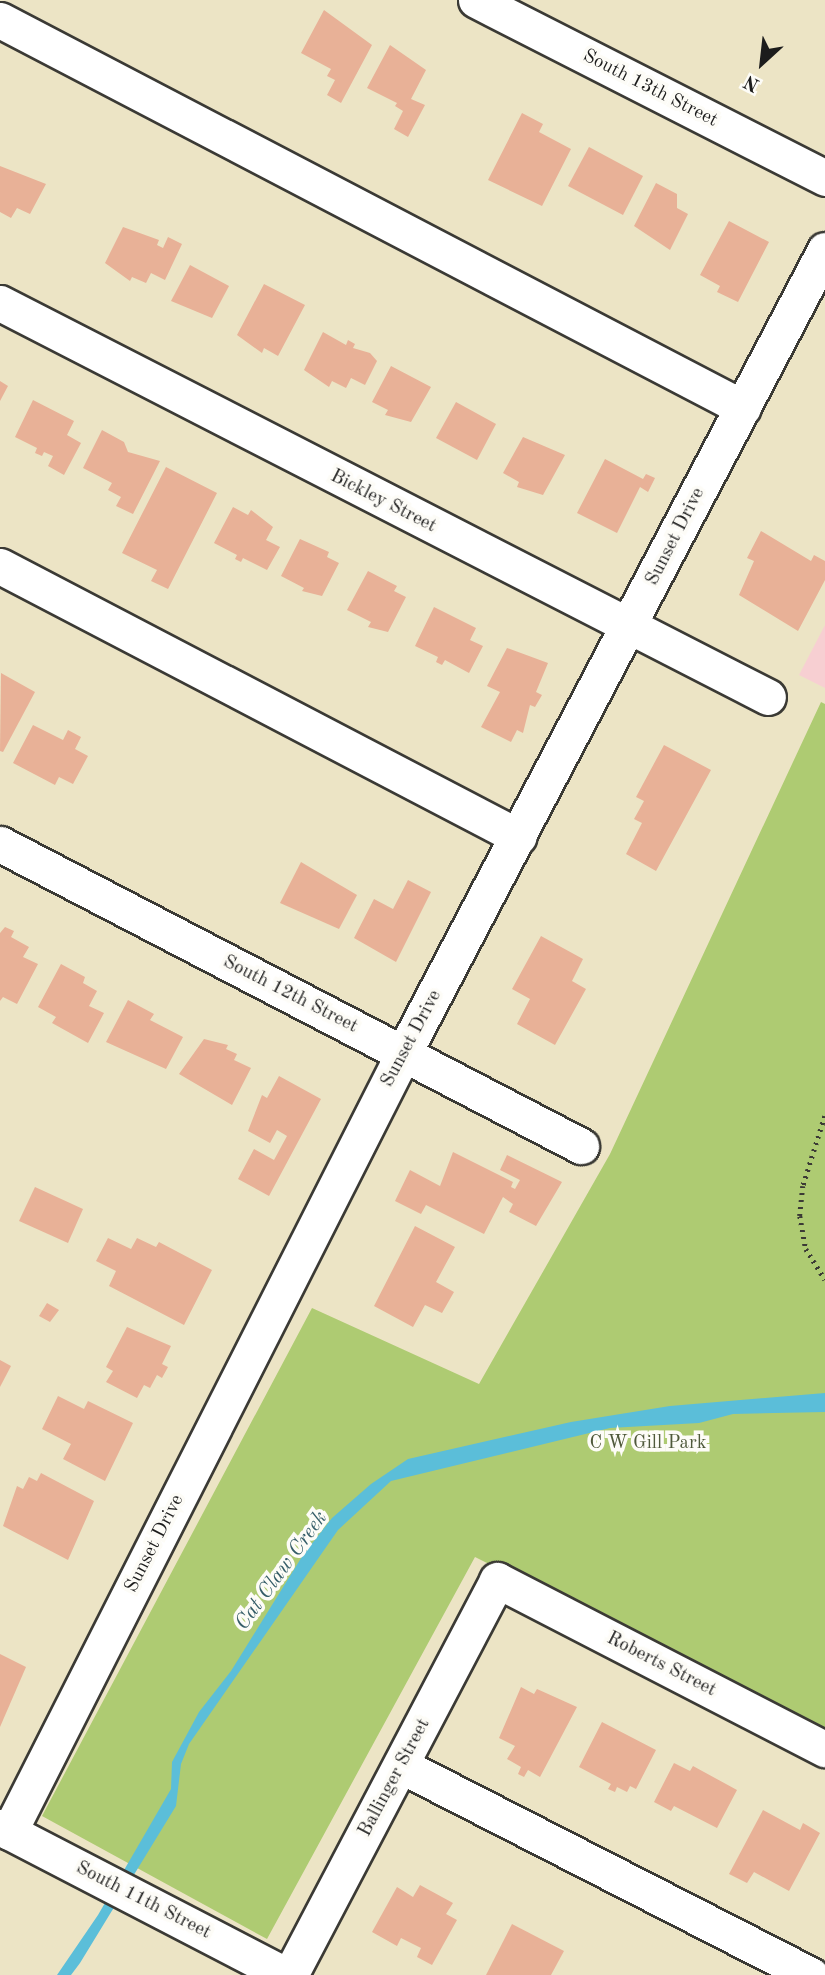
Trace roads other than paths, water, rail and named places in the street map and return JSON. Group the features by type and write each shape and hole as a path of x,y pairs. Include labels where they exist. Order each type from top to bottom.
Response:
{"street":[{"name":"South 13th Street","path":"475,0 825,178"},
{"path":"0,20 743,408"},
{"name":"Sunset Drive","path":"5,1830 403,1054 629,629 825,250"},
{"name":"Bickley Street","path":"0,303 629,629 768,697"},
{"path":"0,566 519,837"},
{"name":"South 12th Street","path":"0,844 581,1146"},
{"name":"Roberts Street","path":"497,1580 825,1749"},
{"name":"Ballinger Street","path":"288,1975 402,1766 497,1580"},
{"path":"402,1766 811,1975"},
{"name":"South 11th Street","path":"5,1830 288,1975"}],"water":[{"path":"825,1393 825,1412 733,1414 699,1423 610,1428 391,1481 338,1530 189,1744 181,1764 176,1806 80,1963 71,1975 57,1975 98,1915 171,1789 172,1762 199,1712 231,1671 303,1555 332,1518 371,1484 408,1459 571,1422 670,1406"}],"park label":[{"name":"C W Gill Park","path":"648,1444"}],"water label":[{"name":"Cat Claw Creek","path":"282,1571"}]}
